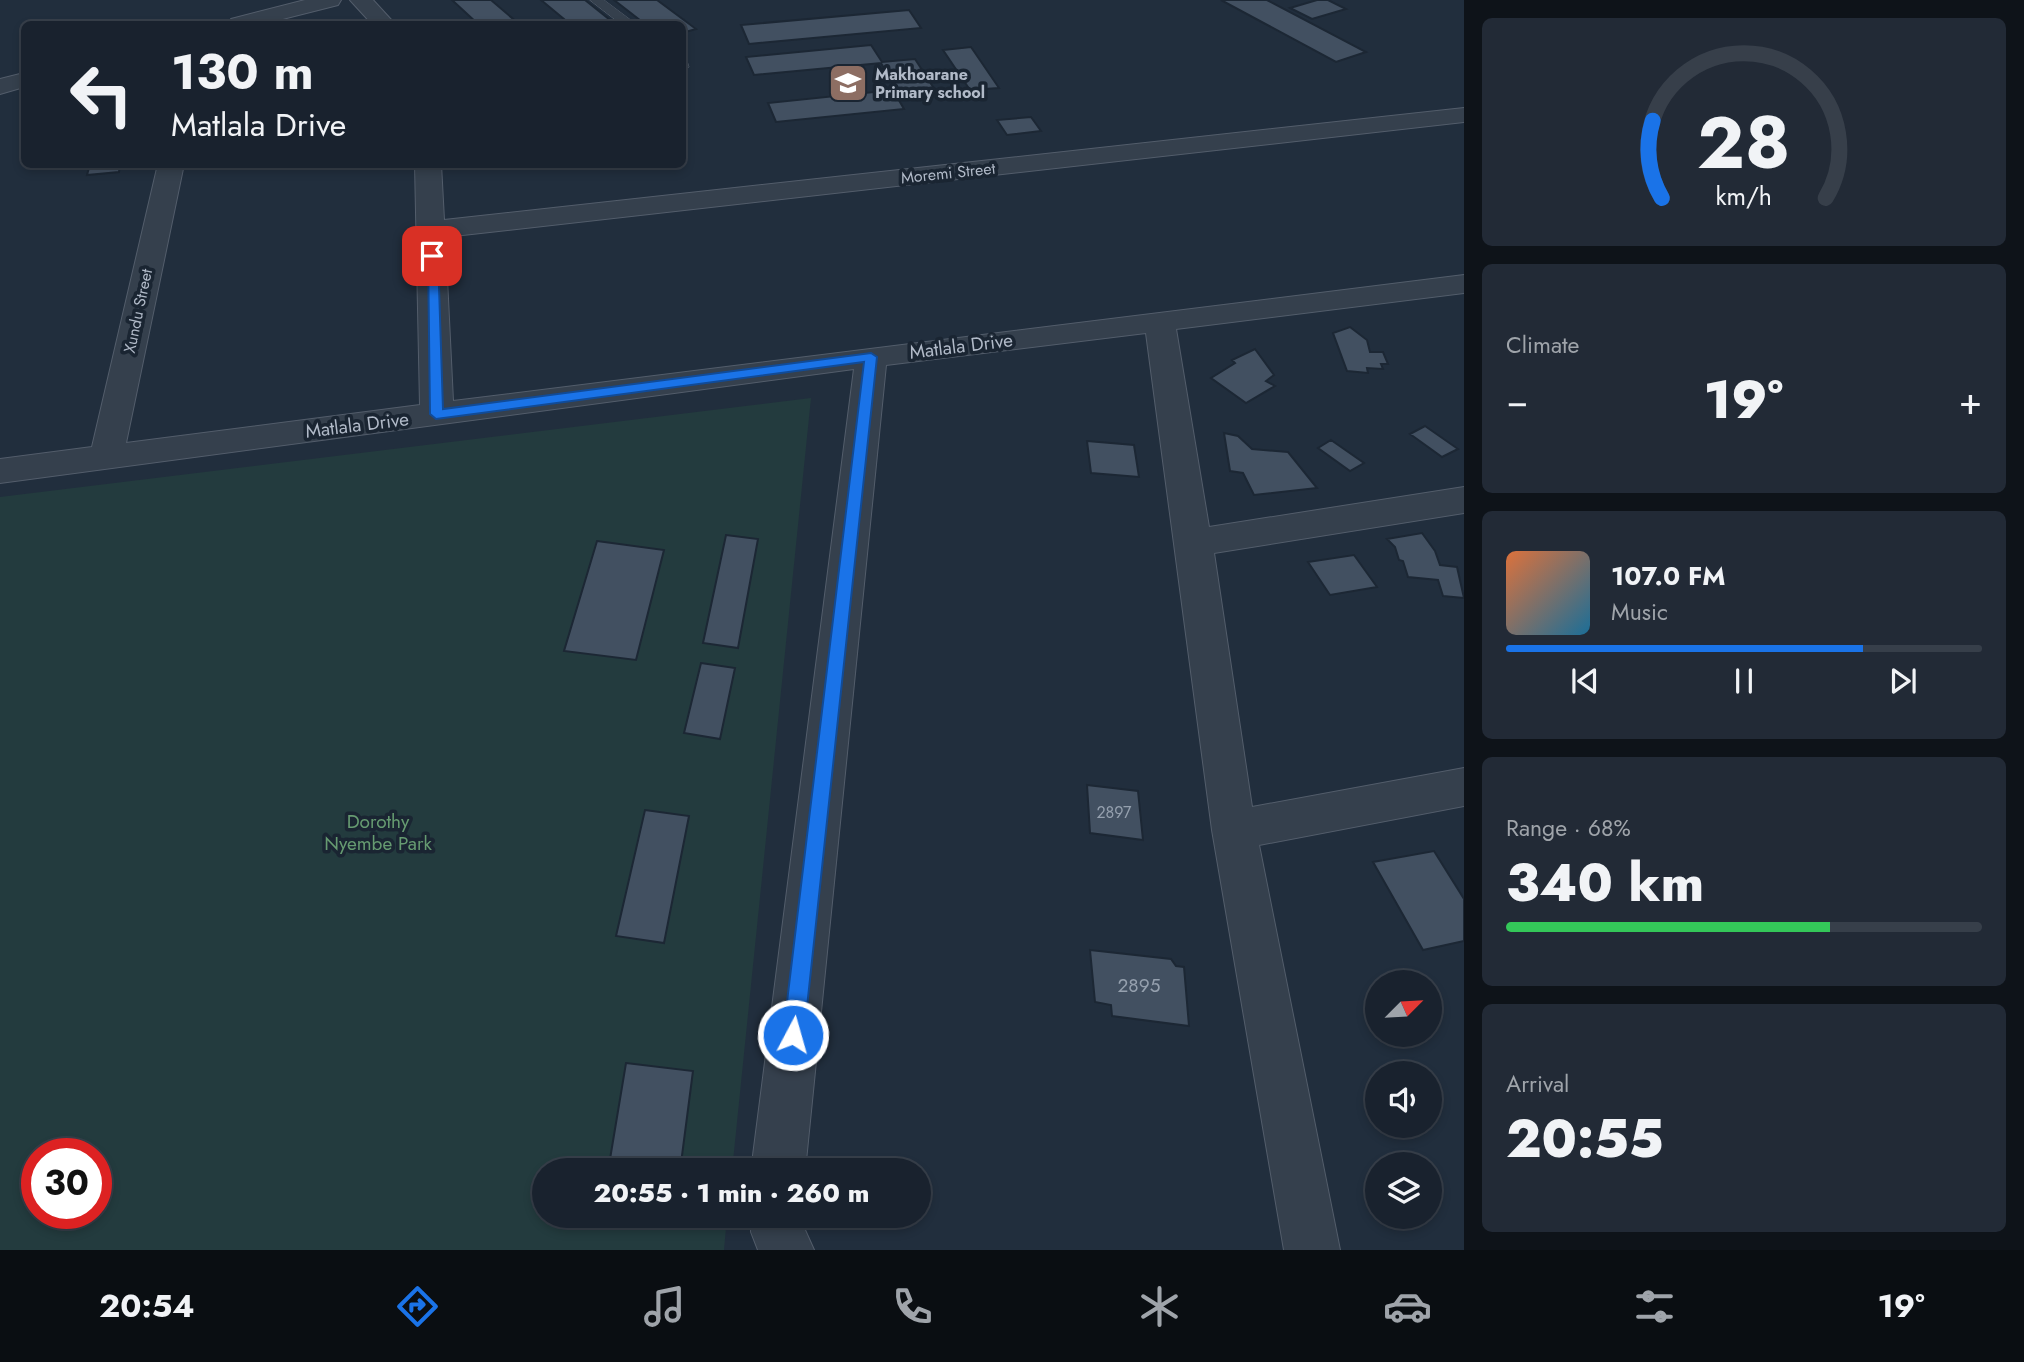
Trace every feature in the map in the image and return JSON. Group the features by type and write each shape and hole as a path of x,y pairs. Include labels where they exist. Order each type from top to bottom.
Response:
{"street":[{"path":"250,21 330,0"},
{"path":"361,0 381,21"},
{"path":"0,86 21,81"},
{"name":"Moremi Street","path":"432,230 1464,115"},
{"name":"Xundu Street","path":"106,458 170,168"},
{"path":"428,168 436,414"},
{"name":"Matlala Drive","path":"0,471 871,357 1464,284"},
{"path":"1160,322 1234,830 1312,1250"},
{"path":"779,1158 871,357"},
{"path":"1194,543 1464,500"},
{"path":"1234,830 1464,787"},
{"path":"778,1228 786,1250"}],"lane":[{"path":"596,0 625,21"}],"green space":[{"name":"Dorothy Nyembe Park","path":"811,398 733,1158 532,1158 532,1228 726,1228 724,1250 0,1250 0,497"}],"building":[{"path":"452,0 491,0 516,21 475,21"},
{"path":"541,0 585,0 611,21 566,21"},
{"path":"614,0 657,0 685,21 641,21"},
{"path":"1221,0 1267,0 1366,52 1336,62"},
{"path":"1317,0 1328,0 1346,9 1312,19 1290,8"},
{"path":"909,10 921,28 749,44 741,25"},
{"path":"686,22 696,29 686,32"},
{"path":"871,45 882,62 915,59 935,90 899,94 881,63 754,75 746,57"},
{"path":"971,47 999,88 970,90 943,50"},
{"path":"893,90 904,109 776,122 768,103"},
{"path":"1031,117 1041,131 1007,135 997,120"},
{"path":"89,168 120,168 119,172 87,175"},
{"path":"1350,327 1367,340 1370,352 1383,352 1388,364 1381,364 1383,369 1367,368 1368,373 1347,371 1333,333"},
{"path":"1255,349 1274,375 1266,381 1275,386 1246,403 1211,378 1235,363 1232,360"},
{"path":"1425,426 1458,449 1442,457 1410,434"},
{"path":"1224,433 1238,436 1252,449 1288,452 1317,488 1254,495 1243,473 1230,471"},
{"path":"1331,440 1364,463 1350,471 1318,448"},
{"path":"1087,441 1134,445 1139,477 1091,473"},
{"path":"1422,533 1435,551 1440,565 1457,567 1464,598 1443,596 1438,580 1408,577 1403,561 1399,560 1395,547 1387,539"},
{"path":"726,535 758,539 738,648 703,643"},
{"path":"597,541 664,550 636,660 564,651"},
{"path":"1354,555 1377,587 1330,595 1308,562"},
{"path":"701,663 735,668 720,739 684,733"},
{"path":"1087,785 1138,791 1143,840 1090,833"},
{"path":"645,810 689,816 664,943 616,936"},
{"path":"1434,851 1464,899 1464,941 1423,950 1373,862"},
{"path":"1090,950 1171,959 1176,966 1184,967 1189,1026 1112,1016 1111,1005 1095,1002"},
{"path":"626,1063 693,1071 682,1158 610,1158"}],"place":[{"name":"Makhoarane Primary school","path":"848,83"}],"route":[{"path":"432,256 436,414 871,357 793,1035"}]}
